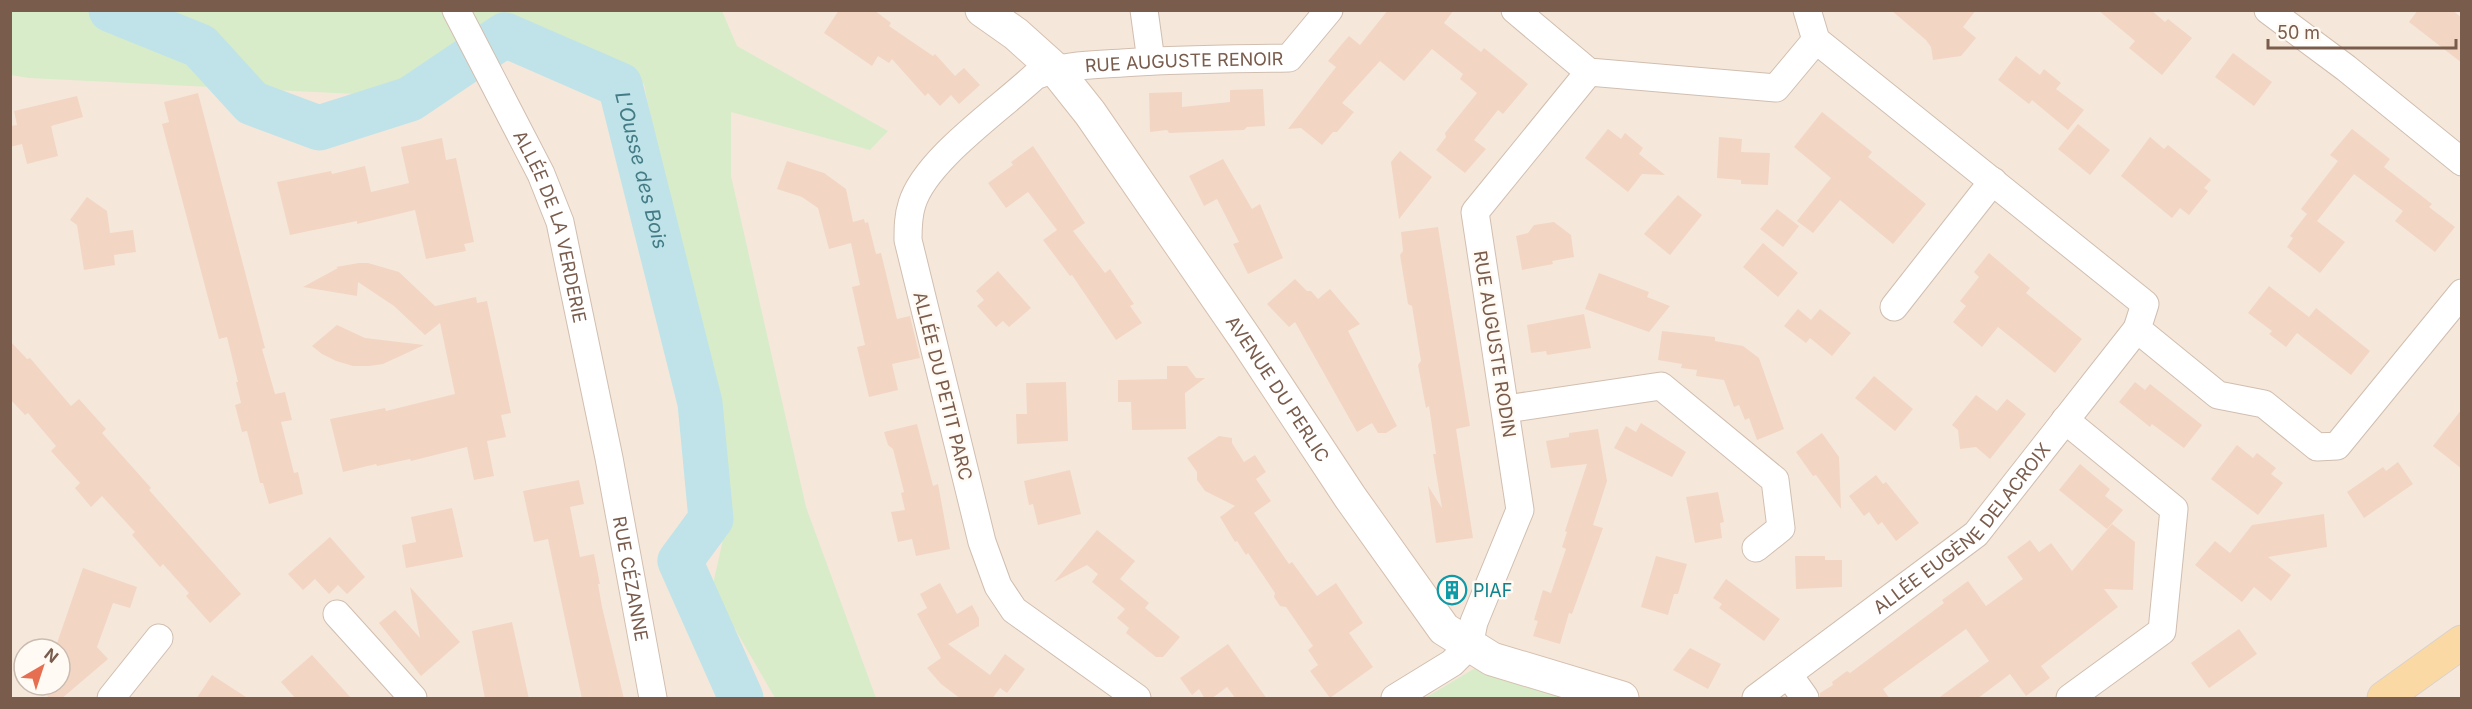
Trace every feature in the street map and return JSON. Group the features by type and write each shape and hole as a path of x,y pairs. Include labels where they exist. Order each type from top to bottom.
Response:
{"main road":[{"path":"2384,699 2462,642"}],"street":[{"name":"ALLÉE DE LA VERDERIE","path":"456,10 541,174 560,222 609,458"},
{"name":"AVENUE DU PERLIC","path":"982,10 1016,34 1055,69 1097,123 1247,341 1350,497 1444,629 1492,658 1622,699"},
{"path":"1144,10 1151,61"},
{"name":"RUE AUGUSTE RENOIR","path":"1055,69 1151,61 1289,58 1329,10"},
{"path":"1515,10 1589,72 1776,88 1816,40"},
{"path":"1807,10 1816,40 2145,304 2138,329 2218,395 2264,404 2317,447 2337,446 2462,293"},
{"path":"2268,10 2346,68 2462,162"},
{"name":"ALLÉE DU PETIT PARC","path":"1055,69 1035,76 937,162 922,182 912,203 908,240 982,542 998,586 1014,610 1137,699"},
{"name":"RUE AUGUSTE RODIN","path":"1469,646 1474,622 1520,510 1475,212 1589,72"},
{"path":"1894,307 1993,181"},
{"name":"ALLÉE EUGÈNE DELACROIX","path":"1756,699 1976,534 2138,329"},
{"path":"1506,409 1662,386 1775,480 1781,528 1756,548"},
{"path":"2065,420 2174,508 2162,631 2070,699"},
{"name":"RUE CÉZANNE","path":"609,458 653,699"},
{"path":"337,614 412,699"},
{"path":"111,699 159,638"},
{"path":"1395,699 1452,663 1469,646"},
{"path":"1788,674 1805,699"}],"shaded area":[{"path":"10,11 2461,11 2461,698 11,698"}],"green space":[{"path":"10,11 722,11 737,46 888,131 870,150 731,112 731,176 806,507 876,698 775,698 712,589 729,512 644,84 501,24 375,95 29,78 11,75"},
{"path":"1477,667 1574,698 1425,698"}],"building":[{"path":"839,10 874,10 891,23 889,26 933,56 935,54 955,76 964,68 980,85 959,104 951,95 940,106 928,93 925,96 892,59 889,63 878,56 872,66 824,33"},
{"path":"1388,10 1454,10 1444,23 1481,52 1484,48 1528,84 1503,114 1498,110 1474,140 1486,149 1465,173 1436,150 1446,137 1445,133 1477,93 1460,79 1463,74 1432,49 1404,81 1380,61 1342,103 1354,112 1322,145 1301,128 1288,129 1336,67 1328,61 1342,44 1349,36 1360,45"},
{"path":"1891,10 1976,10 1963,27 1976,38 1961,56 1933,60 1931,47 1926,40"},
{"path":"2098,10 2151,10 2165,22 2168,19 2192,38 2162,75 2129,48 2135,41"},
{"path":"2418,10 2452,10 2462,18 2462,63 2409,22"},
{"path":"2233,53 2272,82 2254,106 2215,77"},
{"path":"2016,56 2040,75 2044,69 2061,83 2056,89 2084,110 2068,130 2032,100 2029,104 1998,80"},
{"path":"1263,89 1265,126 1247,127 1244,130 1150,132 1149,93 1182,92 1182,107 1230,102 1230,90"},
{"path":"198,93 265,348 262,349 275,394 285,392 292,420 281,422 294,473 298,472 303,494 269,504 263,483 260,483 247,431 242,432 235,405 241,403 236,382 238,382 227,337 219,339 162,124 169,122 164,102"},
{"path":"77,96 83,117 51,126 58,156 27,164 22,144 10,147 10,126 17,125 14,111"},
{"path":"1822,112 1872,152 1868,157 1926,204 1893,244 1840,200 1813,233 1797,221 1831,178 1794,147"},
{"path":"2078,124 2110,150 2090,175 2058,149"},
{"path":"1608,129 1621,139 1625,133 1643,148 1639,154 1665,175 1642,174 1628,192 1585,158"},
{"path":"2352,129 2390,159 2384,167 2432,204 2429,207 2455,227 2435,252 2395,221 2403,211 2354,174 2317,221 2345,242 2320,273 2287,247 2293,238 2290,236 2307,214 2301,209 2338,161 2330,155"},
{"path":"1719,137 1742,139 1741,152 1770,153 1768,185 1741,184 1741,180 1717,178"},
{"path":"2150,137 2164,149 2168,145 2211,180 2204,188 2208,191 2189,215 2180,208 2172,218 2121,176"},
{"path":"442,138 446,160 456,158 474,242 464,244 466,251 426,259 415,210 357,224 357,221 290,235 277,182 331,171 332,174 365,166 371,192 409,183 401,147"},
{"path":"1033,146 1085,223 1073,231 1105,273 1110,269 1134,304 1130,306 1142,323 1116,340 1072,275 1070,276 1043,240 1057,230 1028,192 1006,208 988,183 1013,165 1011,162"},
{"path":"1400,151 1432,177 1399,219 1391,162"},
{"path":"1223,159 1252,209 1260,204 1283,258 1248,274 1233,244 1239,242 1217,199 1204,206 1189,176"},
{"path":"787,161 824,173 846,189 853,222 864,219 865,223 868,222 876,254 881,253 897,319 910,316 920,358 892,364 898,390 869,397 857,347 865,345 852,287 860,285 851,243 829,249 818,208 802,197 777,189"},
{"path":"1678,195 1702,215 1670,255 1644,234"},
{"path":"87,197 107,211 110,233 133,230 136,252 114,255 115,265 84,270 77,225 70,220"},
{"path":"1777,209 1799,226 1783,247 1760,229"},
{"path":"1554,222 1571,235 1574,257 1522,270 1516,236 1528,233 1534,225"},
{"path":"1438,227 1470,426 1456,429 1473,538 1436,543 1428,486 1442,508 1433,454 1436,454 1429,406 1426,408 1418,365 1421,361 1412,306 1408,304 1400,255 1403,251 1401,232"},
{"path":"1763,243 1798,273 1778,297 1743,267"},
{"path":"1989,253 2030,288 2026,293 2082,339 2055,373 1998,327 1982,347 1953,322 1966,306 1960,301 1979,277 1974,272"},
{"path":"368,263 399,272 435,306 476,297 477,303 487,301 511,413 501,415 506,437 487,441 494,476 474,480 467,447 411,461 410,459 377,466 376,464 343,472 330,419 385,408 386,411 455,394 440,323 425,335 394,306 358,282 357,296 303,287 338,268 336,267"},
{"path":"998,271 1031,308 1009,327 1003,321 996,327 977,306 984,300 976,291"},
{"path":"1599,273 1649,292 1647,297 1670,306 1649,332 1585,309"},
{"path":"1295,279 1318,299 1330,289 1360,324 1348,331 1397,426 1386,433 1378,433 1372,423 1357,432 1295,322 1289,327 1267,304"},
{"path":"2269,286 2309,317 2316,308 2370,351 2351,375 2297,333 2286,347 2269,334 2272,331 2248,313"},
{"path":"1798,309 1811,320 1820,309 1851,333 1832,356 1810,338 1806,343 1784,326"},
{"path":"1584,314 1591,348 1547,355 1546,351 1531,353 1527,325"},
{"path":"337,325 365,338 424,345 383,364 353,366 336,361 312,346"},
{"path":"1662,331 1715,337 1715,341 1743,346 1759,358 1784,429 1757,440 1749,418 1745,420 1739,405 1734,407 1724,380 1696,376 1697,370 1681,368 1682,364 1658,360"},
{"path":"10,341 27,359 30,358 71,406 79,399 106,429 102,433 151,488 149,490 241,594 210,623 186,596 189,593 163,564 160,567 132,535 135,532 102,496 91,507 75,488 80,483 51,451 56,446 28,413 25,415 10,399"},
{"path":"1167,366 1187,366 1196,378 1205,378 1185,393 1186,429 1132,430 1131,402 1118,402 1118,380 1167,379"},
{"path":"1874,376 1913,409 1895,431 1855,398"},
{"path":"1066,382 1068,441 1017,444 1016,414 1027,414 1026,383"},
{"path":"2135,382 2145,390 2150,384 2202,425 2184,448 2152,424 2150,427 2119,402"},
{"path":"1976,395 1997,411 2007,399 2026,414 1990,459 1976,447 1960,449 1958,430 1952,425"},
{"path":"2462,409 2462,469 2433,446"},
{"path":"1641,423 1686,452 1672,477 1614,448 1626,426 1636,432"},
{"path":"917,424 933,486 938,484 950,549 916,556 912,539 898,542 891,512 905,510 901,493 904,492 893,449 888,445 884,432"},
{"path":"1598,429 1607,481 1593,525 1603,528 1572,614 1569,613 1560,644 1533,636 1538,621 1534,620 1543,590 1551,593 1566,549 1562,547 1567,532 1565,531 1587,464 1551,468 1546,441 1569,437 1569,433"},
{"path":"1822,433 1839,457 1841,509 1796,452"},
{"path":"1219,436 1232,438 1232,443 1244,462 1255,455 1266,472 1256,479 1271,501 1254,513 1289,564 1292,562 1317,596 1336,583 1363,623 1349,633 1373,667 1330,698 1310,671 1318,665 1308,650 1313,646 1286,607 1280,606 1274,597 1275,593 1248,553 1246,555 1237,541 1235,542 1220,517 1235,506 1205,491 1197,480 1197,472 1187,458"},
{"path":"2237,445 2253,458 2257,453 2276,468 2271,474 2283,483 2258,515 2211,479"},
{"path":"2398,462 2413,484 2364,518 2347,492 2383,467 2386,471"},
{"path":"2080,464 2110,489 2105,496 2123,510 2107,529 2059,490"},
{"path":"1070,470 1081,514 1038,525 1033,504 1029,505 1024,481"},
{"path":"1876,475 1883,484 1886,482 1919,523 1896,541 1882,522 1878,525 1869,512 1864,516 1849,496"},
{"path":"579,480 584,504 570,507 580,557 594,554 602,607 624,699 582,699 548,539 534,542 523,491"},
{"path":"1718,492 1724,522 1720,523 1722,538 1695,543 1686,497"},
{"path":"452,508 463,557 406,568 402,545 416,542 411,517"},
{"path":"2324,514 2327,547 2268,557 2291,575 2271,601 2254,587 2242,602 2195,565 2215,541 2230,553 2252,525"},
{"path":"2112,524 2135,542 2133,590 2104,589 2118,607 2041,666 2050,678 2026,696 2010,674 1977,699 1937,699 1989,661 1966,629 1883,689 1890,699 1820,699 1820,693 1833,685 1832,682 1847,671 1850,673 1944,603 1942,600 1968,581 1986,606 2023,579 2007,557 2030,540 2039,552 2051,543 2072,571"},
{"path":"1097,530 1135,561 1120,579 1149,603 1145,608 1180,637 1163,657 1156,657 1126,633 1129,628 1117,618 1125,609 1092,582 1098,574 1087,565 1054,582"},
{"path":"330,537 365,577 347,594 338,585 329,594 315,579 303,590 288,574"},
{"path":"1656,556 1687,564 1678,594 1674,594 1668,615 1641,607"},
{"path":"1795,556 1825,556 1825,560 1842,560 1842,587 1796,589"},
{"path":"83,568 137,587 130,608 113,603 97,647 108,659 72,690 72,637 59,637"},
{"path":"1726,579 1780,619 1764,641 1719,608 1722,604 1713,598"},
{"path":"940,583 957,614 972,605 979,618 979,626 948,644 990,675 1005,654 1025,669 1007,693 1000,688 992,699 961,699 941,684 927,668 941,658 917,614 927,608 920,594"},
{"path":"410,587 460,642 421,676 379,623 395,610 420,638"},
{"path":"512,622 529,699 485,699 472,631"},
{"path":"2239,629 2257,654 2209,688 2191,663"},
{"path":"1228,644 1267,699 1236,699 1227,687 1211,699 1205,699 1199,689 1192,695 1180,678"},
{"path":"1690,648 1721,664 1708,689 1673,670"},
{"path":"312,655 352,699 296,699 281,682"},
{"path":"212,675 249,699 196,699"},
{"path":"48,697 63,697 61,699"}],"waterway":[{"name":"L'Ousse des Bois","path":"111,10 200,46 252,103 319,128 410,99 505,35 620,85 700,403 711,519 680,561 741,698"}],"place":[{"name":"PIAF","path":"1452,590"}]}
